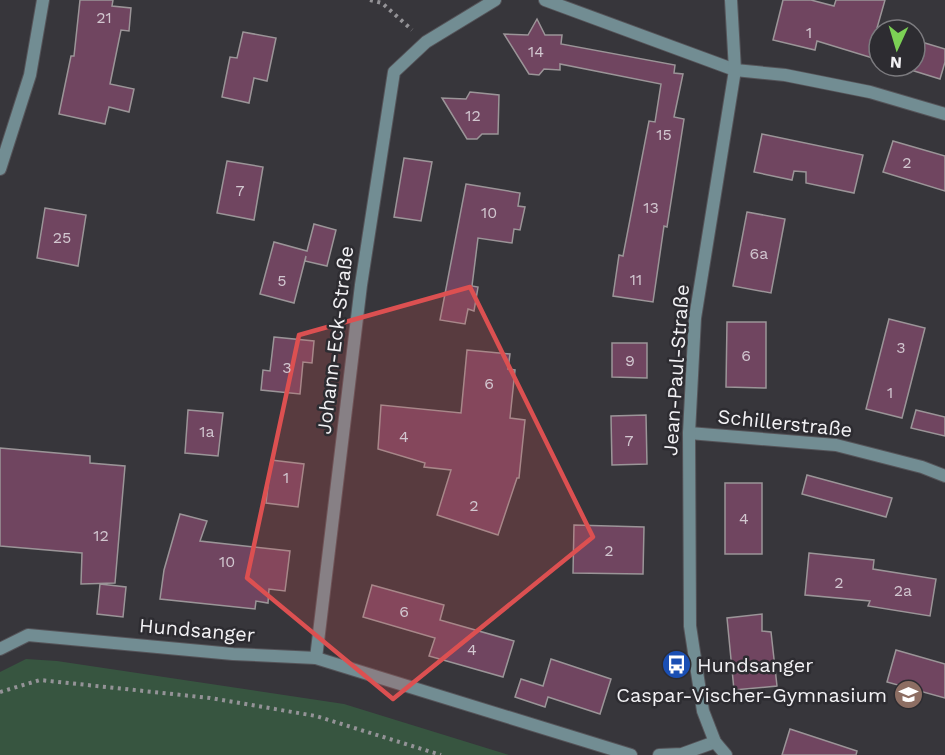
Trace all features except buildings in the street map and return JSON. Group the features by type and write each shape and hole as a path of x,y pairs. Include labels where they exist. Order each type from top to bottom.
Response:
{"street":[{"path":"0,169 30,75 43,0"},
{"name":"Johann-Eck-Straße","path":"316,658 361,285 394,72 426,42 495,0"},
{"path":"545,0 735,70 785,75 870,92 945,114"},
{"name":"Jean-Paul-Straße","path":"726,755 715,742 703,711 690,626 689,433 695,318 735,70 731,0"},
{"name":"Schillerstraße","path":"689,433 836,445 922,467 945,476"},
{"name":"Hundsanger","path":"0,649 28,634 233,654 316,658 631,755"},
{"path":"659,755 682,754 715,742"}],"path":[{"path":"370,0 382,3 426,42"},
{"path":"0,692 40,680 210,698 316,716 441,755"},
{"path":"415,755 416,748"}],"highlighted area":[{"path":"470,287 593,537 393,699 247,578 299,335"}],"green space":[{"path":"26,659 57,661 344,704 509,755 0,755 0,672"}],"place":[{"name":"Hundsanger","path":"676,665"},
{"name":"Caspar-Vischer-Gymnasium","path":"908,695"}]}
